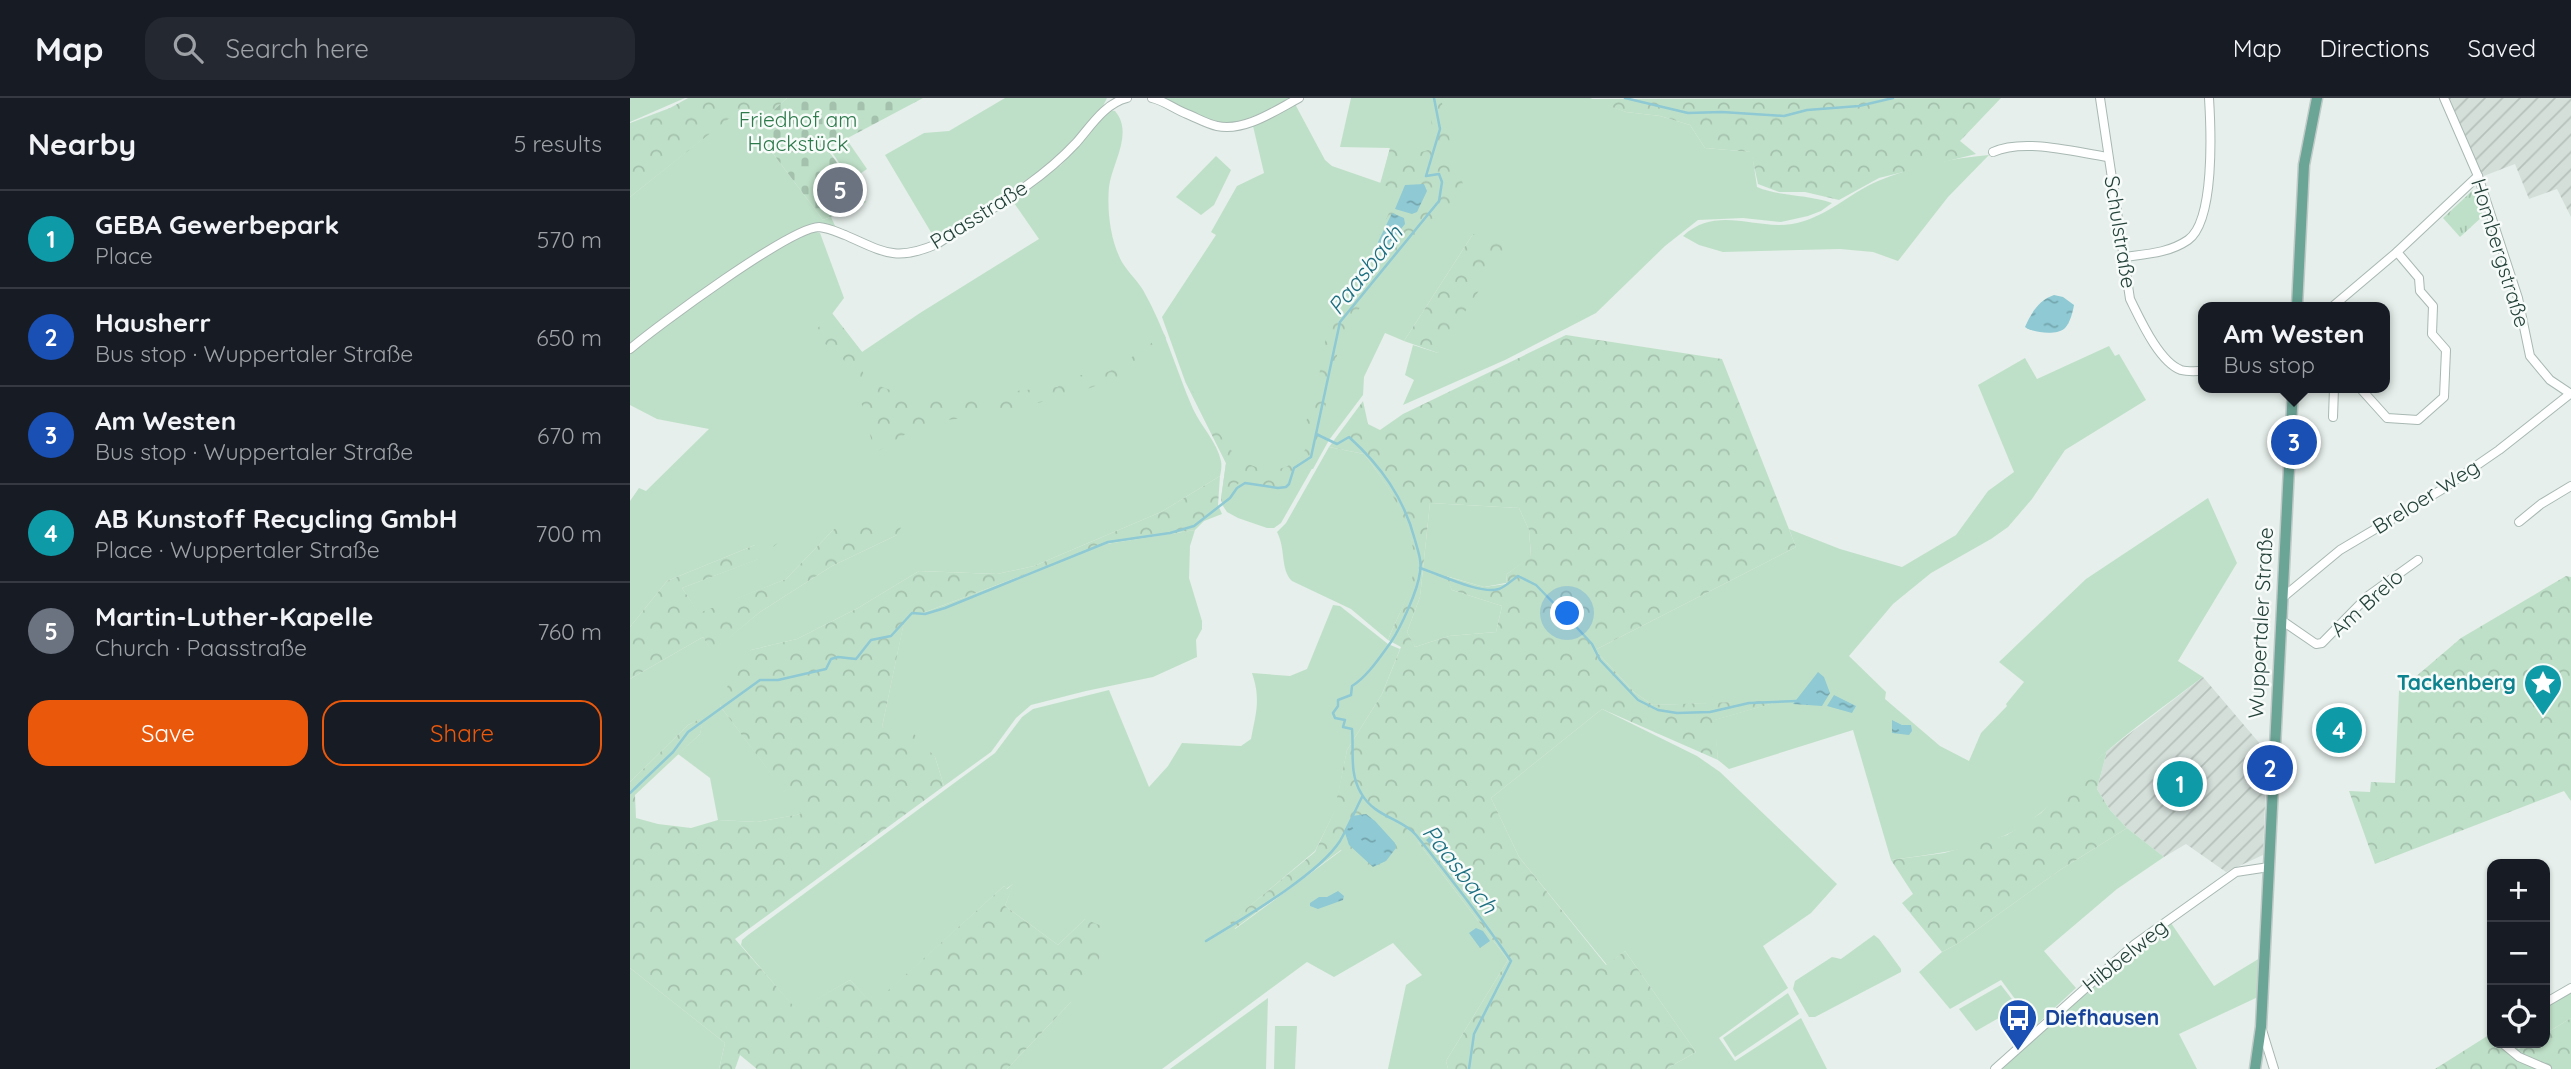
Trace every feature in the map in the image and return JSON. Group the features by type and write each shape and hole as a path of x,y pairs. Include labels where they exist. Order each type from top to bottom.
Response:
{"main road":[{"path":"2297,302 2304,165 2316,98"},
{"name":"Wuppertaler Straße","path":"2255,1069 2261,1027 2293,393"}],"street":[{"name":"Paasstraße","path":"630,349 654,328 783,242 810,228 828,228 889,253 902,255 919,252 937,244 1042,175 1115,99 1127,98"},
{"path":"1152,98 1216,126 1228,127 1241,126 1299,98"},
{"name":"Schulstraße","path":"2100,98 2130,299 2165,357 2181,369 2198,371"},
{"path":"2125,257 2164,252 2189,239 2203,221 2209,176 2209,98"},
{"name":"Hombergstraße","path":"2444,98 2478,176 2518,298 2530,356 2550,380 2571,394"},
{"path":"1993,152 2004,147 2021,145 2108,157"},
{"path":"2338,302 2397,252 2478,176"},
{"path":"2364,393 2387,418 2418,420 2444,397 2446,350 2432,334 2433,306 2420,290 2419,278 2397,252"},
{"path":"2333,417 2334,393"},
{"name":"Breloer Weg","path":"2282,597 2340,551 2441,490 2499,450 2571,394"},
{"path":"2519,522 2541,504 2571,486"},
{"name":"Am Brelo","path":"2281,620 2316,644 2322,643 2368,596 2418,560"},
{"name":"Hibbelweg","path":"1995,1069 2135,944 2236,872 2269,867"},
{"path":"2550,1000 2571,988"},
{"path":"2261,1027 2274,1069"},
{"path":"2508,1048 2519,1057 2547,1069"}],"shaded area":[{"path":"2447,98 2571,98 2571,217 2557,189 2529,199 2515,164 2481,177"},
{"path":"2203,677 2267,752 2263,855 2226,872 2186,844 2164,857 2127,828 2110,810 2097,789 2107,751"}],"green space":[{"path":"630,98 685,98 630,122"},
{"path":"688,98 787,98 764,119 756,131 746,105 630,197 630,123"},
{"name":"Friedhof am Hackstück","path":"787,98 923,98 827,149 866,202 823,220 756,131 764,119"},
{"path":"1005,98 1107,98 1103,106 1055,159 935,239 885,155 924,133 949,131"},
{"path":"1164,98 1291,98 1253,117 1227,123 1201,117"},
{"path":"1351,98 1590,98 1626,112 1660,116 1690,125 1705,148 1752,152 1757,187 1832,203 1808,216 1781,222 1743,218 1698,220 1665,246 1596,313 1505,360 1403,405 1414,380 1405,375 1413,345 1438,353 1473,234 1404,341 1385,333 1364,377 1363,395 1326,444 1281,523 1274,528 1267,528 1238,518 1227,512 1223,506 1221,499 1226,463 1185,381 1162,317 1216,235 1211,232 1237,186 1264,173 1253,126 1295,104 1325,160 1332,166 1381,183 1390,148 1340,147"},
{"path":"1429,98 1441,98 1454,160 1465,189 1447,225 1431,226 1411,240 1365,293 1364,303 1349,321 1338,351 1319,434 1329,440 1313,469 1304,468 1288,492 1266,488 1246,479 1232,491 1223,506 1221,499 1226,463 1185,381 1227,445 1240,459 1258,468 1276,469 1293,463 1300,457 1306,448 1302,432 1316,395 1324,345 1333,318 1354,290 1370,275 1380,259 1372,252 1392,206 1393,188 1380,184 1390,148 1418,152 1434,147"},
{"path":"2001,98 1960,141 1976,154 1879,178 1839,200 1805,192 1779,192 1758,184 1751,152 1705,148 1690,125 1660,116 1626,112 1590,99"},
{"path":"746,104 756,131 823,220 831,217 836,228 813,224 796,230 669,313 630,344 630,197"},
{"path":"1109,110 1115,111 1122,129 1120,148 1109,187 1113,240 1121,261 1151,304 1193,409 1216,447 1221,463 1220,476 1161,512 1034,566 997,574 919,571 858,608 797,639 751,650 720,706 802,814 757,822 718,820 710,778 678,754 700,734 703,718 688,725 630,782 630,679 703,637 712,651 760,612 832,566 897,535 834,529 786,579 699,614 682,588 758,559 755,545 667,581 630,627 630,501 639,488 646,491 709,429 657,419 630,405 630,353 718,287 764,257 812,231 820,233 844,298 832,314 862,352 1039,239 1012,200 1061,165"},
{"path":"847,140 867,169 851,180 831,151"},
{"path":"1989,155 1948,197 1898,261 1873,252 1840,249 1723,252 1699,245 1683,236 1696,227 1722,220 1778,225 1804,221 1816,217 1867,186 1904,171 1961,158"},
{"path":"1216,156 1231,170 1214,205 1201,215 1176,197"},
{"path":"2473,190 2483,216 2460,237 2443,218"},
{"path":"1473,234 1508,246 1438,353 1404,341"},
{"path":"832,313 862,352 860,364 866,381 909,397 933,399 1057,387 1079,375 1101,375 1118,367 1164,334 1166,338 1150,356 1106,382 1052,399 925,425 875,453 854,376 841,356 812,334"},
{"path":"1566,335 1722,359 1796,547 1595,650 1635,693 1653,705 1784,700 1715,720 1718,760 1602,709 1491,798 1519,857 1606,965 1625,951 1696,1052 1666,1069 1448,1069 1446,1061 1508,960 1418,842 1376,879 1341,850 1234,929 1230,922 1315,852 1334,812 1347,750 1382,694 1401,647 1388,640 1412,579 1413,546 1408,529 1384,481 1364,454 1329,447 1363,401 1368,424 1380,430 1403,414","holes":["1430,503 1519,508 1529,530 1531,556 1507,574 1506,584 1484,587 1445,576 1452,590 1502,606 1496,632 1449,636 1415,647 1407,632 1420,597"]},
{"path":"2109,346 2115,356 2119,354 2146,400 2065,450 2032,499 2008,527 1931,573 1893,604 1849,656 1886,692 1885,699 1940,746 1969,761 1981,733 2007,706 2024,682 1999,662 2086,579 2208,498 2237,563 2178,661 2203,677 2122,738 2043,811 2019,828 2006,835 1964,848 1891,860 1853,730 1729,769 1718,760 1714,720 1780,701 1653,705 1635,693 1595,650 1796,547 1789,529 1840,549 1902,567 1956,535 1988,491 2014,472 1978,385 2025,358 2037,379"},
{"path":"1329,447 1364,454 1391,492 1410,535 1414,550 1414,574 1409,593 1388,640 1351,609 1292,581 1286,571 1277,532 1286,523"},
{"path":"1220,476 1218,505 1222,514 1204,521 1195,530 1106,544 905,618 882,727 914,734 935,757 944,786 735,939 797,1010 850,980 873,1004 1004,886 1007,889 1014,883 1005,906 1058,945 1085,919 1106,928 1097,968 1071,1002 1007,1069 757,1069 740,1055 735,1069 719,1069 725,1043 630,968 630,782 688,725 704,717 700,734 635,795 636,818 691,828 718,820 757,822 801,814 720,706 734,669 751,650 797,639 858,608 919,571 997,574 1034,566 1161,512"},
{"path":"1430,503 1519,508 1529,530 1531,557 1507,574 1506,583 1484,587 1446,576 1452,590 1502,606 1496,632 1449,636 1415,647 1407,632 1420,597"},
{"path":"905,520 897,535 832,566 760,612 712,652 703,637 630,679 630,627 667,581 755,545 779,542 759,559 682,588 699,613 786,579 834,529"},
{"path":"1195,530 1190,546 1189,578 1202,621 1202,629 1196,640 1197,657 1153,677 1031,705 1016,718 991,752 944,786 935,757 882,727 905,617 928,611 1106,544"},
{"path":"2566,576 2571,577 2571,801 2564,791 2375,864 2349,791 2370,792 2371,782 2395,783 2399,691 2461,638"},
{"path":"1333,605 1340,606 1388,644 1400,649 1382,694 1347,750 1335,811 1315,851 1231,922 1235,929 1342,850 1418,842 1508,960 1446,1061 1448,1069 1388,1069 1406,985 1422,975 1393,943 1334,977 1307,962 1162,1069 1007,1069 1071,1002 1085,919 1058,945 1005,906 1013,884 1006,889 1004,886 873,1005 850,980 797,1011 741,945 748,935 995,753 1022,717 1033,709 1109,690 1149,787 1168,766 1182,743 1241,746 1251,739 1256,713 1257,699 1252,673 1290,676 1307,669"},
{"path":"1602,709 1697,756 1720,772 1837,884 1811,913 1763,946 1788,988 1719,1038 1735,1061 1801,1018 1827,1069 1666,1069 1696,1052 1625,951 1607,965 1519,857 1491,798"},
{"path":"2107,751 2097,789 2110,810 2127,828 2060,870 1942,952 1902,903 1913,894 1891,860 1944,853 2007,835 2041,813 2069,783"},
{"path":"2127,828 2164,857 2117,889 2044,951 2076,988 2035,1026 2001,980 1950,1009 1919,972 1942,952 2060,870"},
{"path":"2171,923 2214,986 2260,958 2258,997 2179,1034 2197,1069 2000,1069 2139,946"},
{"path":"1874,935 1901,972 1815,1017 1809,1017 1793,989 1795,981 1832,957 1841,959"},
{"path":"630,968 725,1043 719,1069 630,1069"},
{"path":"2001,985 2018,1007 1976,1031 1959,1009"},
{"path":"2571,990 2571,1018 2550,1031 2550,1001"},
{"path":"1788,993 1799,1014 1735,1057 1723,1038"},
{"path":"1268,998 1266,1069 1170,1069"},
{"path":"2571,1018 2571,1069 2435,1069 2487,1036 2487,1048 2550,1048 2550,1031"},
{"path":"1275,1026 1297,1026 1295,1069 1274,1069"}],"water":[{"path":"1424,184 1427,191 1417,212 1412,214 1395,209 1405,185"},
{"path":"1392,213 1404,218 1405,224 1388,245 1382,248 1378,242"},
{"path":"2054,295 2063,297 2074,305 2065,328 2045,333 2025,327 2036,308"},
{"path":"1818,672 1824,677 1830,693 1822,706 1793,704"},
{"path":"1834,695 1856,706 1852,713 1827,706"},
{"path":"1892,720 1902,725 1911,725 1912,731 1909,735 1892,733"},
{"path":"1366,814 1395,843 1396,848 1386,861 1373,867 1349,845 1345,833 1352,816"},
{"path":"1433,834 1446,848 1438,853 1426,840"},
{"path":"1338,891 1344,896 1343,900 1318,909 1310,906 1310,903 1319,897 1327,897"},
{"path":"1476,928 1483,931 1490,941 1480,948 1469,933"}],"waterway":[{"name":"Paasbach","path":"1434,98 1440,129 1426,176 1439,174 1442,182 1439,201 1340,322 1316,434 1337,444 1349,437 1371,459 1405,510 1418,552 1419,580 1399,627 1373,666 1352,686 1351,695 1338,700 1338,706 1333,713 1335,718 1345,720 1343,727 1352,729 1355,778 1361,793 1373,807 1416,835 1511,961 1474,1034 1469,1069"},
{"path":"1625,98 1688,113 1784,116 1807,110 1859,106 1893,98"},
{"path":"630,793 673,752 688,732 760,680 778,680 826,669 831,659 838,657 856,659 871,640 891,636 912,613 925,614 945,608 1108,542 1170,533 1194,526 1245,483 1286,487 1294,468 1311,457 1316,434"},
{"path":"1420,568 1482,589 1499,589 1518,576 1536,585 1592,644 1600,660 1638,700 1658,710 1677,713 1710,712 1749,703 1796,701"},
{"path":"1206,941 1278,896 1315,868 1340,841 1362,797"}],"place":[{"name":"Martin-Luther-Kapelle","path":"840,190"},
{"name":"Am Westen","path":"2294,442"},
{"name":"Tackenberg","path":"2543,717"},
{"name":"AB Kunstoff Recycling GmbH","path":"2339,730"},
{"name":"Hausherr","path":"2270,768"},
{"name":"GEBA Gewerbepark","path":"2180,784"},
{"name":"Diefhausen","path":"2018,1052"}]}
